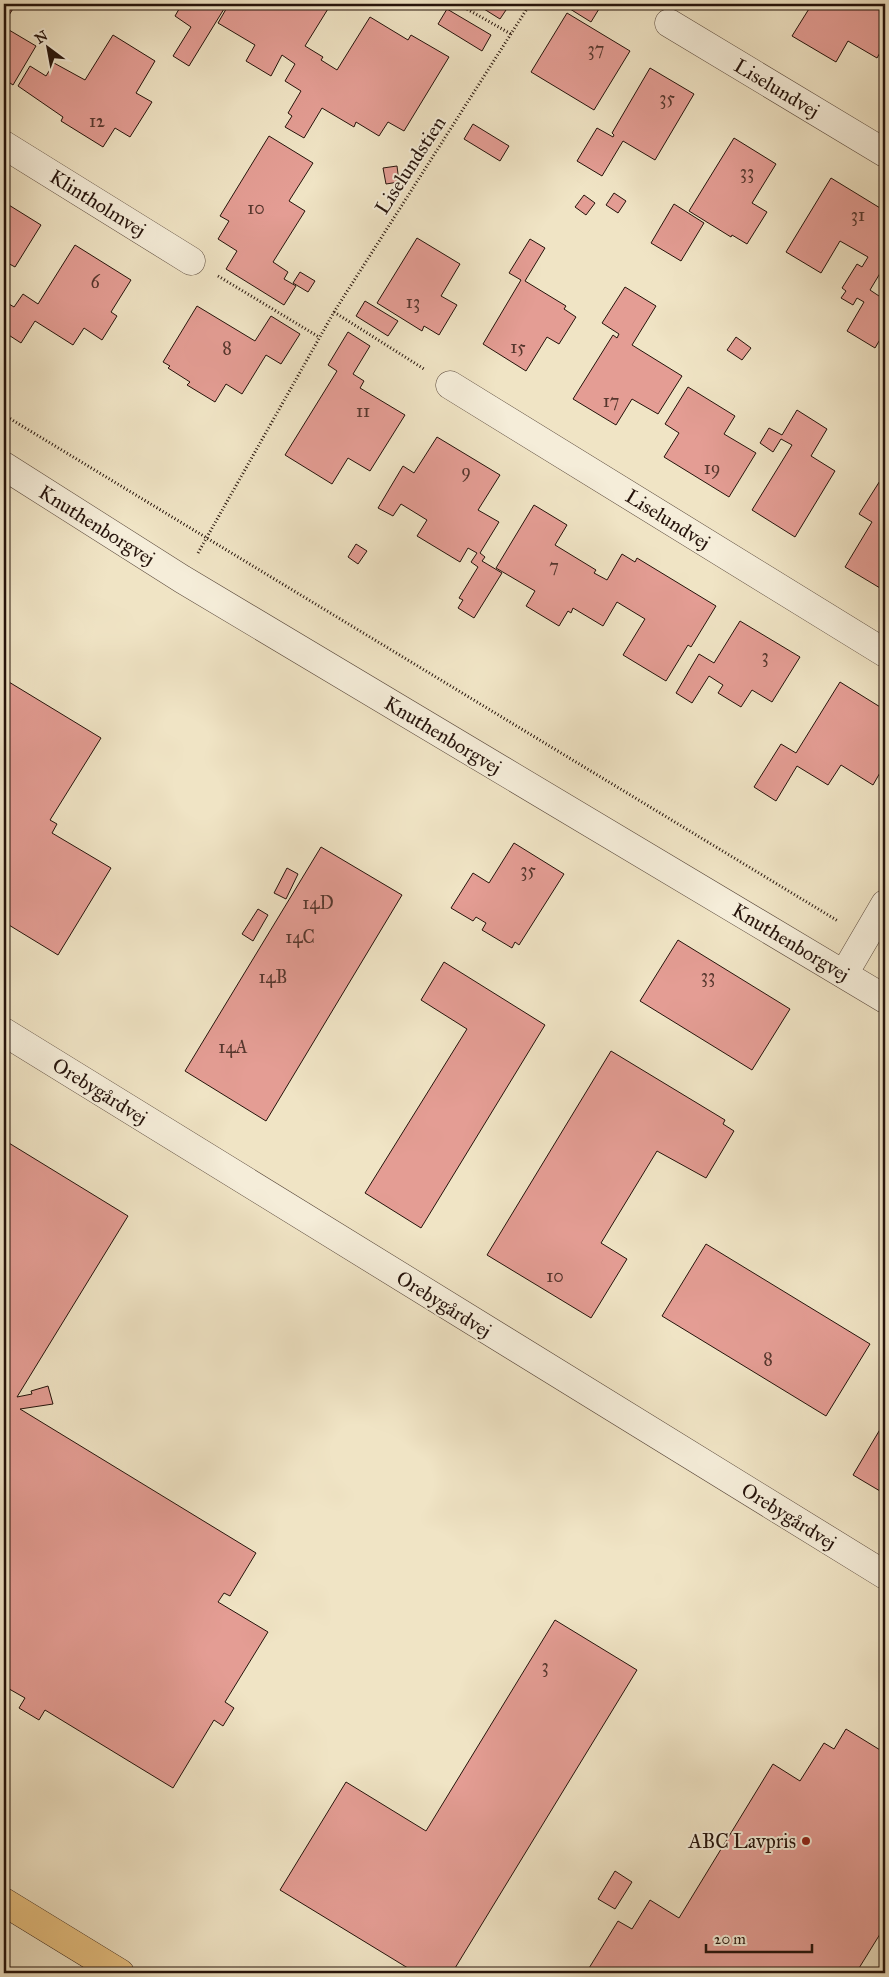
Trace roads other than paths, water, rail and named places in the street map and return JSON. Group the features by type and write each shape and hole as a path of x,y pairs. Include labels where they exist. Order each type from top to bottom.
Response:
{"main road":[{"path":"4,1902 120,1973"}],"street":[{"name":"Liselundvej","path":"669,23 885,153"},
{"name":"Klintholmvej","path":"4,145 191,260"},
{"name":"Liselundvej","path":"450,385 885,653"},
{"name":"Knuthenborgvej","path":"4,466 182,578 885,999"},
{"path":"844,974 885,904"},
{"name":"Orebygårdvej","path":"4,1032 885,1575"}],"place":[{"name":"ABC Lavpris","path":"806,1841"}]}
